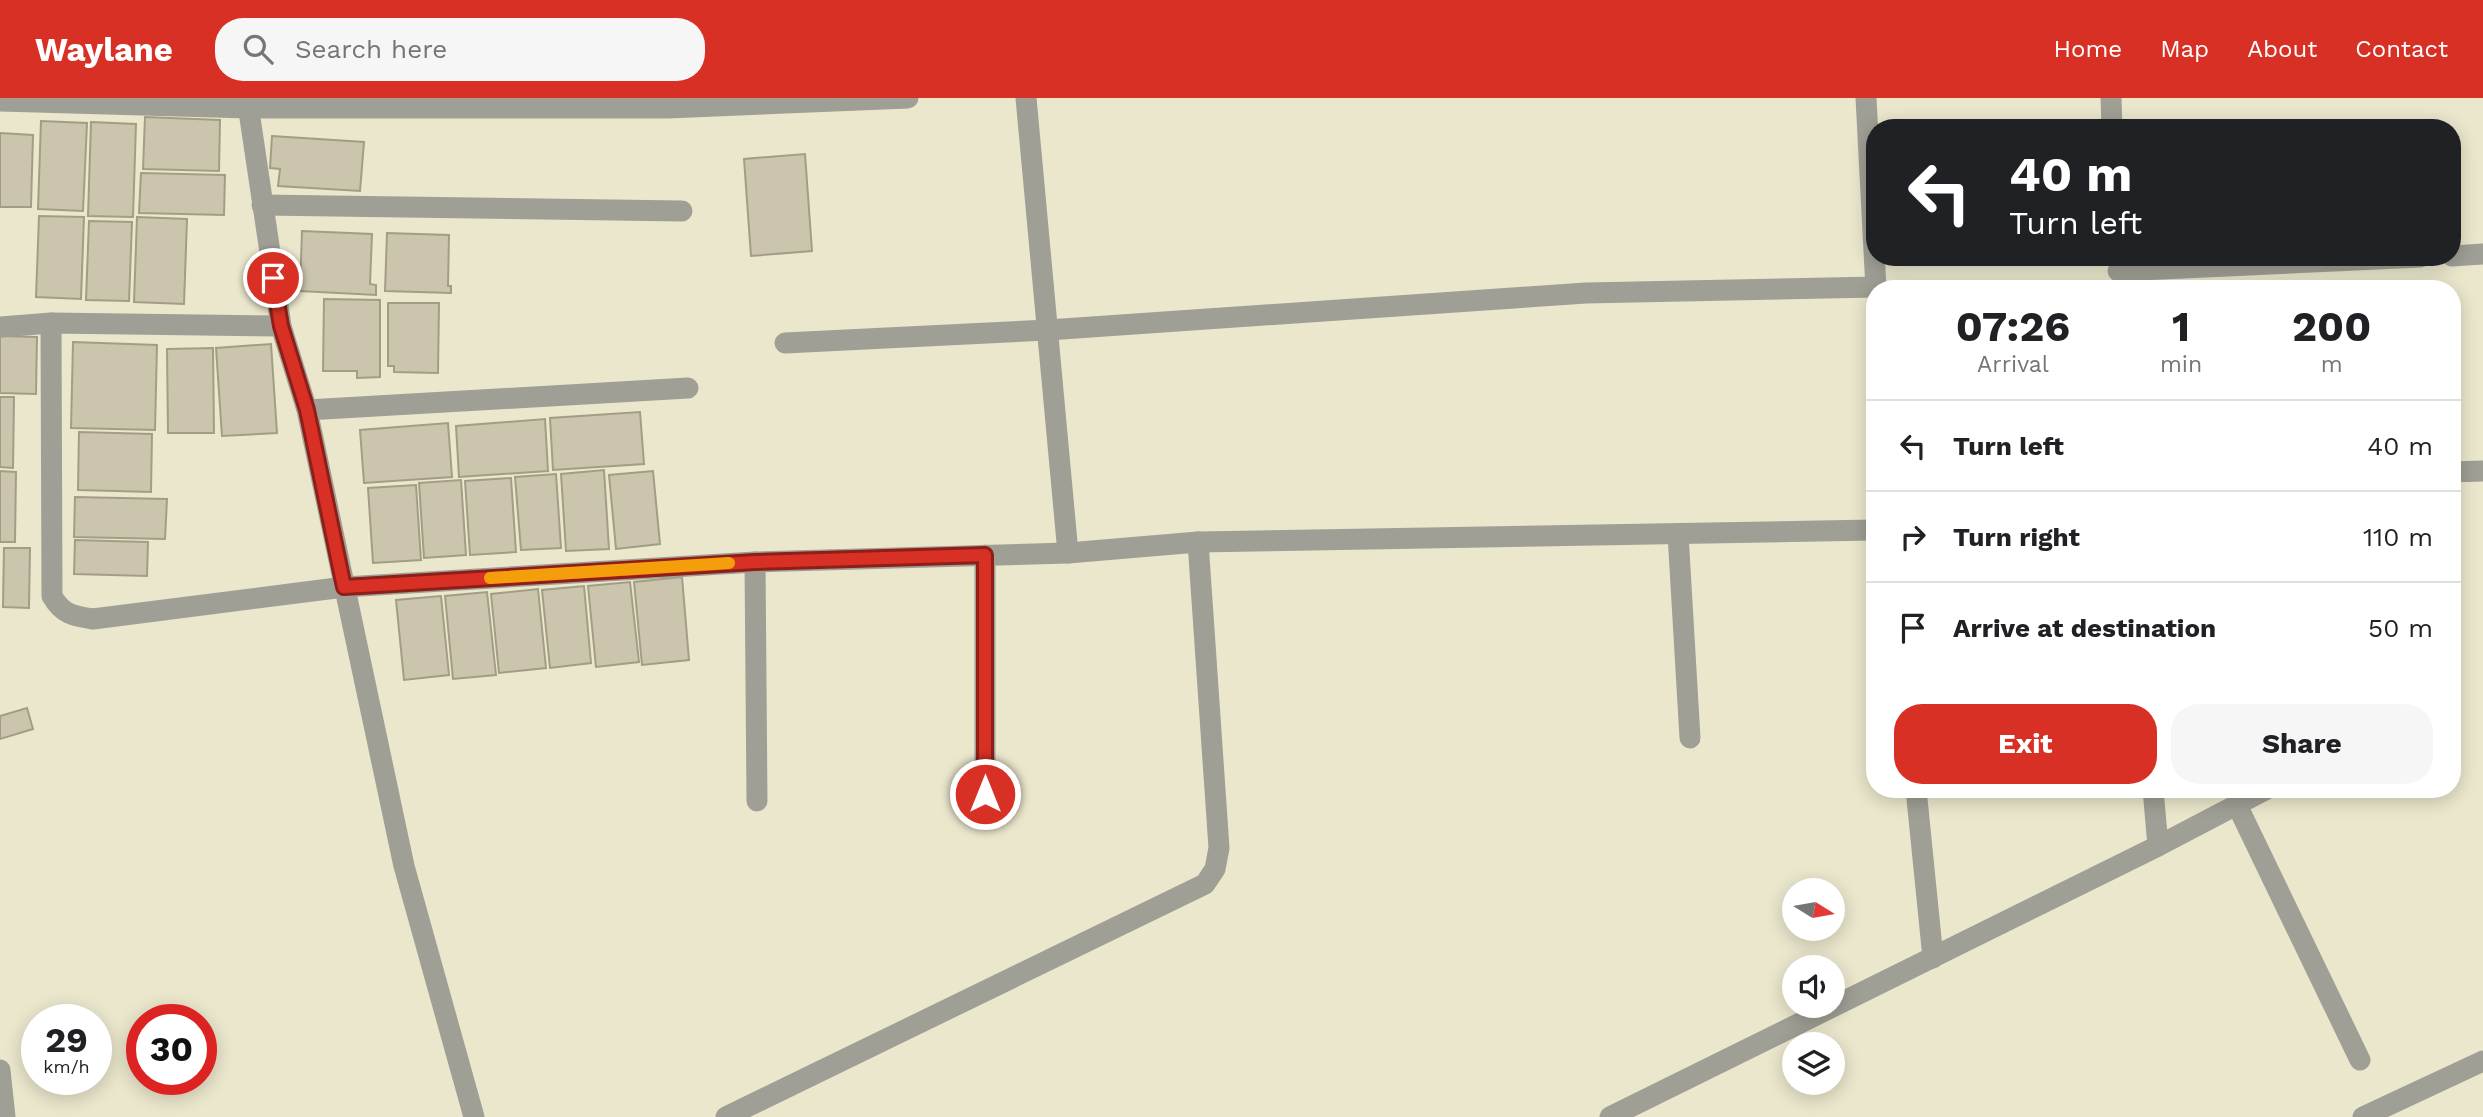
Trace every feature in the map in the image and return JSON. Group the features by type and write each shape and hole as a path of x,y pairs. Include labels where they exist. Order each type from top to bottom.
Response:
{"street":[{"path":"0,101 667,103 908,98"},
{"path":"1026,98 1068,553"},
{"path":"1866,98 1867,119"},
{"path":"2111,98 2112,119"},
{"path":"248,103 281,326 307,410 404,866 474,1117"},
{"path":"262,205 682,211"},
{"path":"2461,255 2483,254"},
{"path":"2118,272 2239,266"},
{"path":"785,343 1048,330 1586,293 1866,288"},
{"path":"0,327 51,323 281,326"},
{"path":"51,323 52,596 59,608 72,616 93,619 344,587 755,562 1068,553 1198,542 1866,530"},
{"path":"307,410 688,388"},
{"path":"2461,472 2483,471"},
{"path":"1678,534 1690,738"},
{"path":"726,1117 1205,884 1215,869 1219,848 1198,542"},
{"path":"985,555 985,794"},
{"path":"755,562 757,801"},
{"path":"1917,798 1933,958"},
{"path":"2154,798 2158,846"},
{"path":"1610,1117 2250,798"},
{"path":"2237,805 2360,1060"},
{"path":"2363,1117 2483,1061"},
{"path":"0,1070 5,1117"}],"building":[{"path":"145,117 220,120 219,171 143,169"},
{"path":"41,121 87,123 83,211 38,209"},
{"path":"91,122 136,124 133,217 88,216"},
{"path":"0,133 33,135 31,207 0,207"},
{"path":"272,136 364,142 360,191 278,186 280,169 270,168"},
{"path":"805,154 812,251 751,256 744,159"},
{"path":"141,173 225,175 224,215 139,213"},
{"path":"39,216 84,217 81,299 36,297"},
{"path":"137,217 187,219 184,304 134,302"},
{"path":"89,221 132,222 129,301 86,300"},
{"path":"302,231 372,234 370,284 376,285 376,295 300,291"},
{"path":"387,233 449,235 448,286 451,286 451,293 385,291"},
{"path":"324,299 380,300 380,377 357,378 357,371 323,371"},
{"path":"388,303 439,303 438,373 394,372 394,366 388,366"},
{"path":"0,336 37,337 36,394 0,393"},
{"path":"73,342 157,345 155,430 71,428"},
{"path":"271,344 277,433 222,436 216,348"},
{"path":"213,348 214,433 168,433 167,349"},
{"path":"0,397 14,397 13,468 0,467"},
{"path":"640,412 644,464 553,470 550,418"},
{"path":"545,419 548,471 459,477 456,426"},
{"path":"448,423 452,477 364,483 360,430"},
{"path":"79,432 152,434 151,492 78,490"},
{"path":"604,470 609,549 566,551 561,474"},
{"path":"0,471 16,472 15,542 0,542"},
{"path":"653,471 660,544 616,549 609,475"},
{"path":"556,474 561,548 521,550 515,477"},
{"path":"511,478 516,552 470,555 465,481"},
{"path":"461,480 466,555 424,558 419,483"},
{"path":"416,485 421,560 373,563 368,488"},
{"path":"75,497 167,499 165,539 74,537"},
{"path":"75,540 148,542 147,576 74,574"},
{"path":"4,548 30,548 29,608 3,607"},
{"path":"682,577 689,660 642,665 634,582"},
{"path":"630,582 639,662 596,667 588,586"},
{"path":"584,586 591,663 550,668 542,590"},
{"path":"538,589 546,668 499,673 491,594"},
{"path":"487,592 496,675 453,679 445,596"},
{"path":"441,596 449,675 404,680 396,600"},
{"path":"27,708 33,729 0,739 0,716"}],"slow traffic":[{"path":"490,578 729,563"}],"route":[{"path":"273,278 281,326 307,410 344,587 755,562 985,555 985,794"}]}
